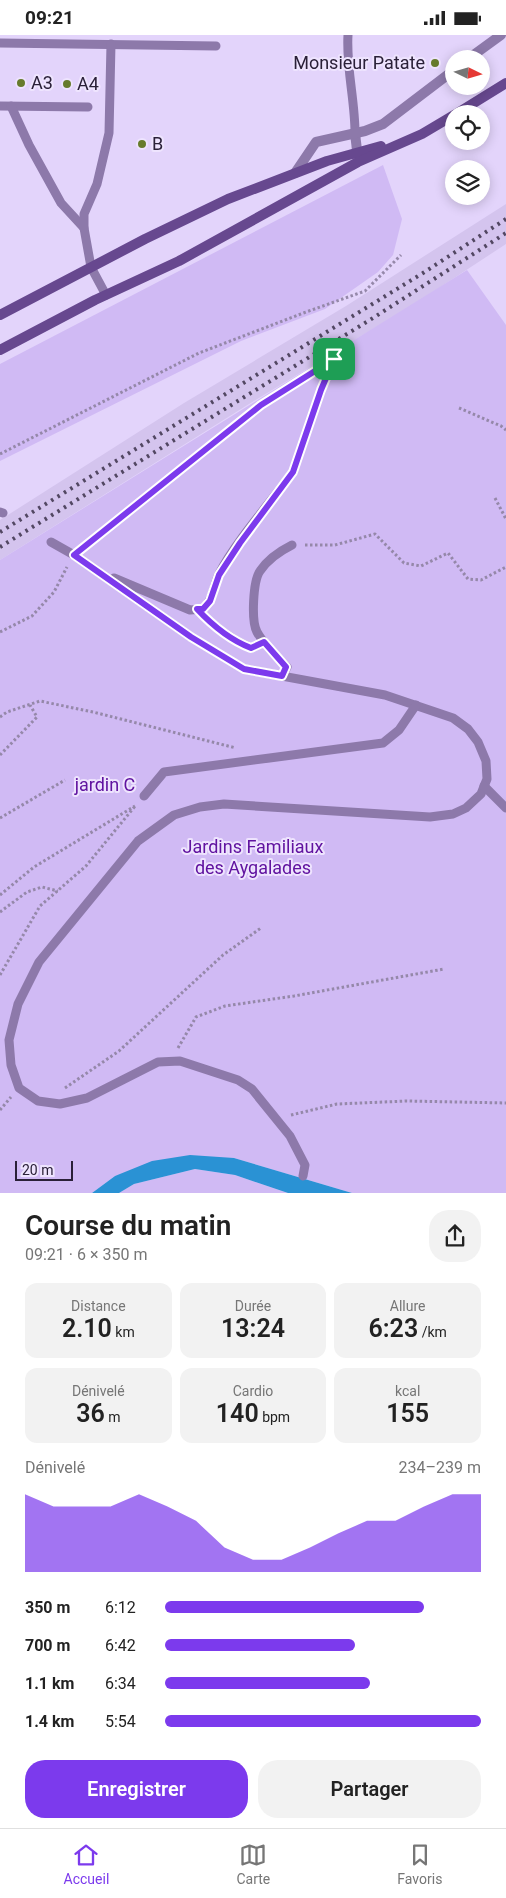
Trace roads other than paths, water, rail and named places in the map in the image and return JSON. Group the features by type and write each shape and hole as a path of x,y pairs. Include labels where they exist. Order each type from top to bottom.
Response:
{"main road":[{"path":"470,105 506,83"},
{"path":"0,350 106,295 179,261 357,158 422,134 445,120"},
{"path":"0,315 91,267 228,199 327,161 357,158"}],"street":[{"path":"480,50 501,35"},
{"path":"294,173 316,141 365,131 383,124 445,77"},
{"path":"355,133 357,158"}],"lane":[{"path":"348,35 347,49 355,113 355,133"},
{"path":"0,43 216,46"},
{"path":"106,295 91,267 84,228 84,214 96,184 109,133 111,44"},
{"path":"0,106 88,107"},
{"path":"11,106 29,145 61,203 84,228"},
{"path":"98,571 190,610 203,609 210,601 219,575 240,543 293,472"},
{"path":"51,542 98,571 191,637 244,669 385,695 453,719 468,729 478,742 486,761 486,779 481,794 466,807 453,814 430,817 224,804 200,807 174,815 138,841 39,962 18,1004 9,1040 11,1065 19,1088 38,1101 60,1104 87,1098 158,1062 180,1061 238,1080 252,1089 290,1136 305,1165 303,1176"},
{"path":"282,676 286,667 256,630 252,609 258,573 276,553 292,545"},
{"path":"197,609 235,642 251,648 264,642"},
{"path":"144,796 164,772 383,743 399,730 416,705"},
{"path":"484,786 506,808"}],"water":[{"path":"190,1155 234,1158 352,1193 288,1193 235,1175 195,1169 134,1184 119,1193 92,1193 115,1176 152,1161"}],"railway":[{"path":"0,532 423,273 506,219"},
{"path":"0,547 373,318 506,233"}],"place":[{"name":"Monsieur Patate","path":"435,63"},
{"name":"A3","path":"21,83"},
{"name":"A4","path":"67,84"},
{"name":"B","path":"142,144"}],"park label":[{"name":"jardin C","path":"105,785"},
{"name":"Jardins Familiaux des Aygalades","path":"253,858"}]}
